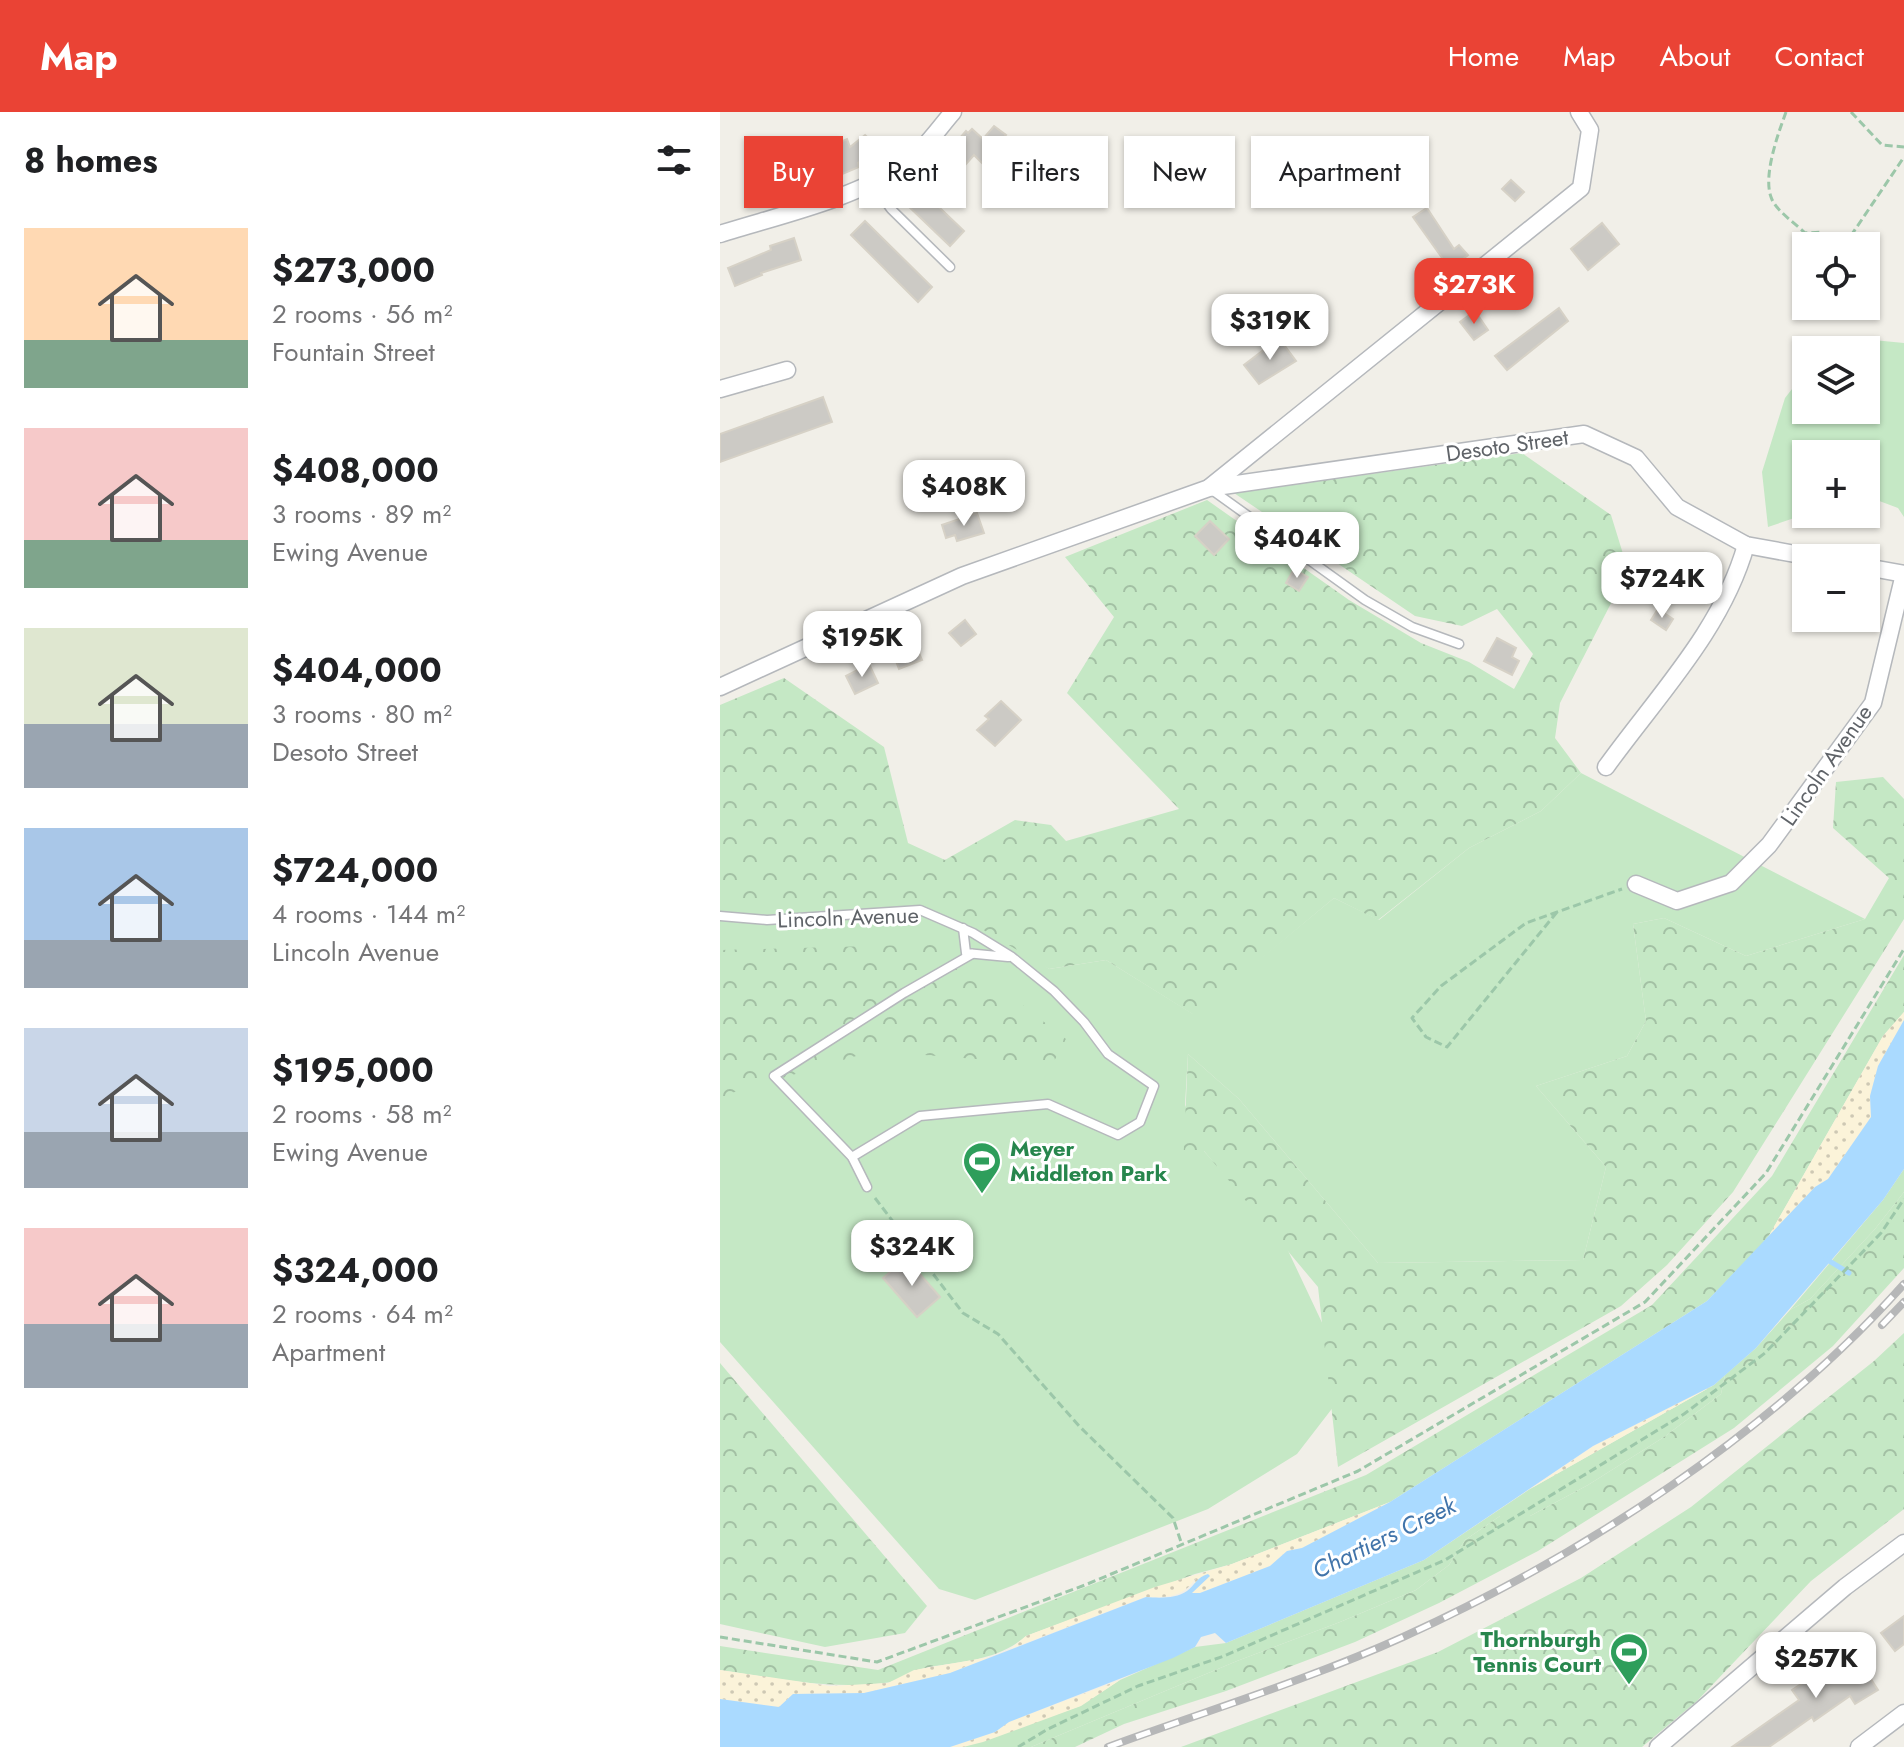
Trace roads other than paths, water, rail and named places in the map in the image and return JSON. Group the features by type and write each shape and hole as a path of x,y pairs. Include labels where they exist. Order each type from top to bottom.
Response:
{"street":[{"path":"931,136 953,112"},
{"path":"720,687 962,576 1209,488 1581,188 1590,130 1579,112"},
{"path":"720,234 859,187"},
{"path":"720,389 787,370"},
{"name":"Desoto Street","path":"1209,488 1584,434 1636,458 1677,507 1746,545 1792,553"},
{"path":"1606,767 1709,629 1737,576 1746,545"},
{"path":"1880,570 1904,574"},
{"name":"Lincoln Avenue","path":"1636,884 1677,901 1731,883 1769,845 1873,703 1904,574"},
{"path":"1663,1745 1845,1587 1904,1543"},
{"path":"1859,1747 1904,1713"}],"lane":[{"path":"890,208 950,267"},
{"path":"1209,488 1365,600 1412,627 1459,644"},
{"name":"Lincoln Avenue","path":"720,916 767,920 920,910 963,928 1012,957 1054,991 1084,1022 1108,1054 1154,1086 1140,1122 1118,1135 1048,1104 920,1116 852,1157"},
{"path":"963,928 966,953 1012,957"},
{"path":"867,1187 852,1157 774,1076 972,954"}],"water":[{"name":"Chartiers Creek","path":"1904,1020 1904,1169 1883,1200 1756,1348 1714,1385 1593,1446 1424,1560 1226,1643 1215,1633 1201,1637 1195,1647 1173,1658 1009,1722 995,1732 950,1747 720,1747 720,1699 779,1707 793,1694 864,1693 950,1673 1146,1597 1183,1594 1208,1574 1210,1576 1192,1593 1200,1593 1270,1566 1287,1551 1302,1548 1390,1502 1707,1301 1815,1187 1828,1179 1871,1117 1870,1096 1878,1066"}],"waterway":[{"path":"1826,1259 1849,1273"}],"railway":[{"path":"1108,1747 1367,1653 1539,1568 1672,1485 1735,1439 1852,1338 1904,1284"},
{"path":"1882,1325 1904,1302"}],"place":[{"name":"Meyer Middleton Park","path":"982,1195"},
{"name":"Thornburgh Tennis Court","path":"1629,1686"}]}
